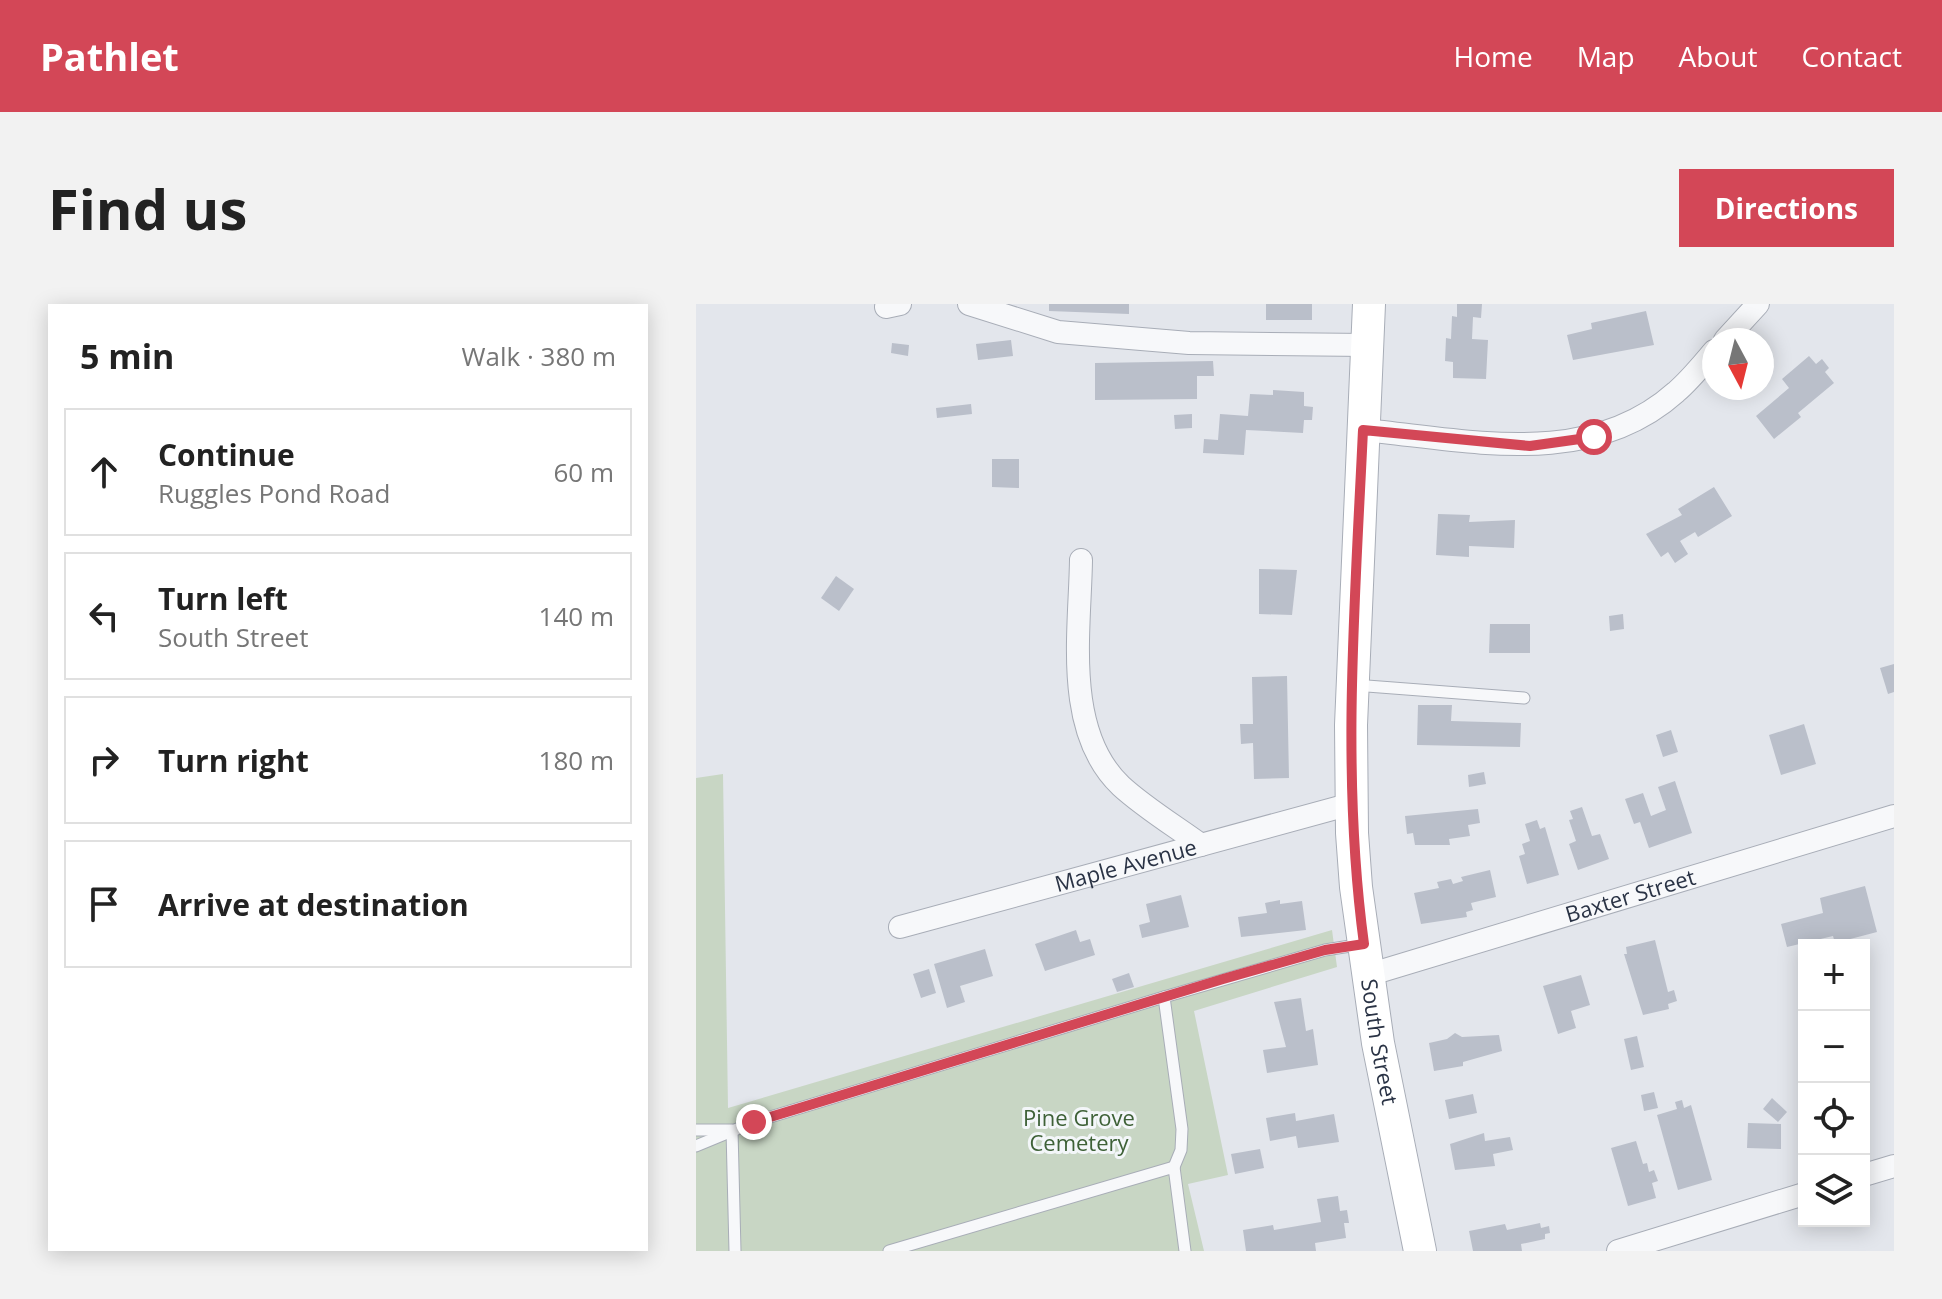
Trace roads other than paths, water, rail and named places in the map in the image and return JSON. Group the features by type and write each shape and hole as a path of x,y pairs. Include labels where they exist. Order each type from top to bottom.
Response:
{"main road":[{"name":"South Street","path":"1369,304 1351,804 1366,960 1397,1149 1420,1251"}],"street":[{"path":"969,304 1073,334 1189,343 1367,345"},
{"path":"1736,328 1758,304"},
{"path":"1363,430 1530,446 1594,437 1645,414 1676,392 1702,364"},
{"path":"1081,560 1080,676 1084,715 1096,751 1120,785 1201,845"},
{"name":"Maple Avenue","path":"900,927 1351,804"},
{"name":"Baxter Street","path":"1366,960 1894,816"},
{"path":"1870,1173 1894,1166"},
{"path":"1618,1251 1798,1196"}],"lane":[{"path":"1353,685 1524,698"},
{"path":"696,1146 732,1130 1325,950 1366,960"},
{"path":"1164,997 1182,1129 1181,1150 1174,1167 1185,1251"},
{"path":"696,1130 732,1130"},
{"path":"732,1130 735,1251"},
{"path":"889,1251 1174,1167"}],"park label":[{"name":"Pine Grove Cemetery","path":"1079,1130"}]}
